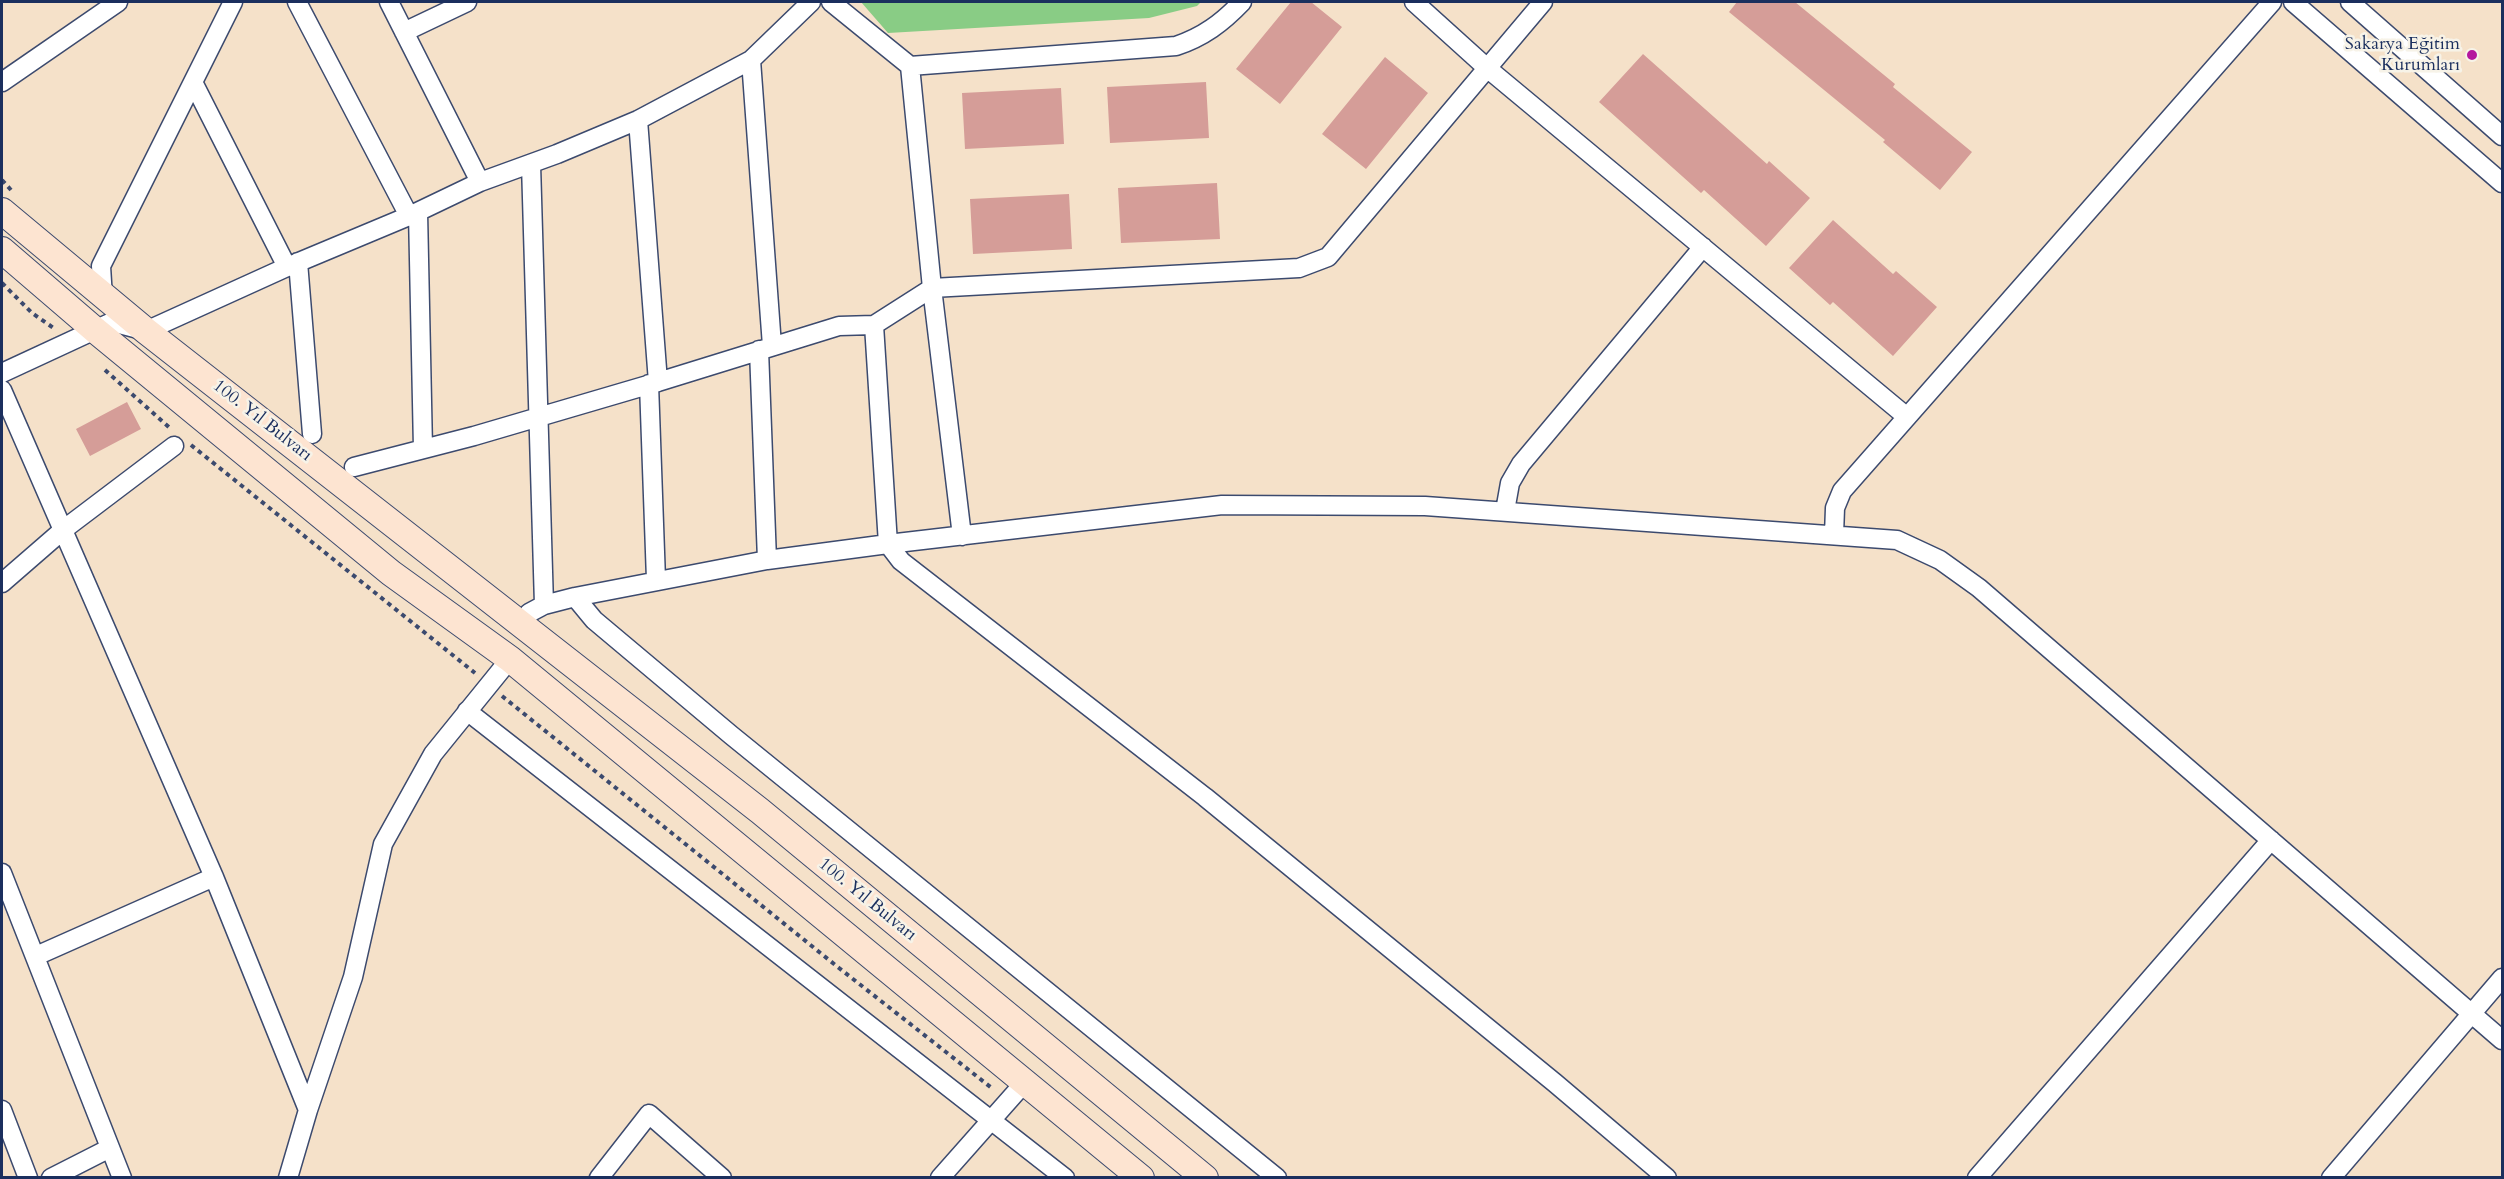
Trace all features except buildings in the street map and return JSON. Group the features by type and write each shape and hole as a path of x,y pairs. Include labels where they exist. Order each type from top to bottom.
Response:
{"main road":[{"name":"100. Yıl Bulvarı","path":"2,211 146,331 306,454 760,812 1205,1178"},
{"name":"100. Yıl Bulvarı","path":"2,250 103,326 391,573 510,659 1141,1178"},
{"path":"510,659 524,628"}],"street":[{"path":"2,82 118,2"},
{"path":"103,326 101,266 233,2"},
{"path":"297,2 413,214 423,449"},
{"path":"389,2 480,182"},
{"path":"404,32 467,2"},
{"path":"2,373 103,326 146,331 413,214 480,182 531,164 638,120 751,60 811,2"},
{"path":"831,2 910,66 1176,46 1216,27 1242,2"},
{"path":"1414,2 1487,68 1907,417"},
{"path":"354,467 653,383 839,326 873,325 932,288 1299,268 1328,257 1543,2"},
{"path":"1834,535 1834,508 1842,491 2272,2"},
{"path":"2293,2 2502,183"},
{"path":"2350,2 2502,136"},
{"path":"751,60 765,348 767,560"},
{"path":"910,66 932,288 962,536"},
{"path":"194,84 293,265 312,434"},
{"path":"638,120 653,383 657,580"},
{"path":"531,164 544,605"},
{"path":"1505,512 1510,483 1521,464 1703,247"},
{"path":"873,325 888,544 901,561 1204,797 1546,1076 1667,1178"},
{"path":"2,390 214,878 308,1110"},
{"path":"2,583 63,530 180,441"},
{"path":"524,628 529,613 544,605 657,580 767,560 1222,505 1425,506 1897,540 1919,549 1960,573 2502,1040"},
{"path":"575,597 594,620 731,735 1277,1178"},
{"path":"288,1178 308,1110 353,977 383,844 433,754 510,659"},
{"path":"467,711 1065,1178"},
{"path":"1977,1178 2271,840"},
{"path":"2,874 122,1178"},
{"path":"36,956 214,878"},
{"path":"2331,1178 2502,978"},
{"path":"940,1178 1024,1082"},
{"path":"2,1110 28,1178"},
{"path":"599,1178 649,1114 722,1178"},
{"path":"51,1178 110,1148"}],"path":[{"path":"2,283 47,323"},
{"path":"104,369 180,441 473,671"},
{"path":"504,697 839,968 993,1089"}],"green space":[{"path":"861,2 1201,2 1197,6 1149,18 888,33"}],"place":[{"name":"Sakarya Eğitim Kurumları","path":"2472,55"}]}
